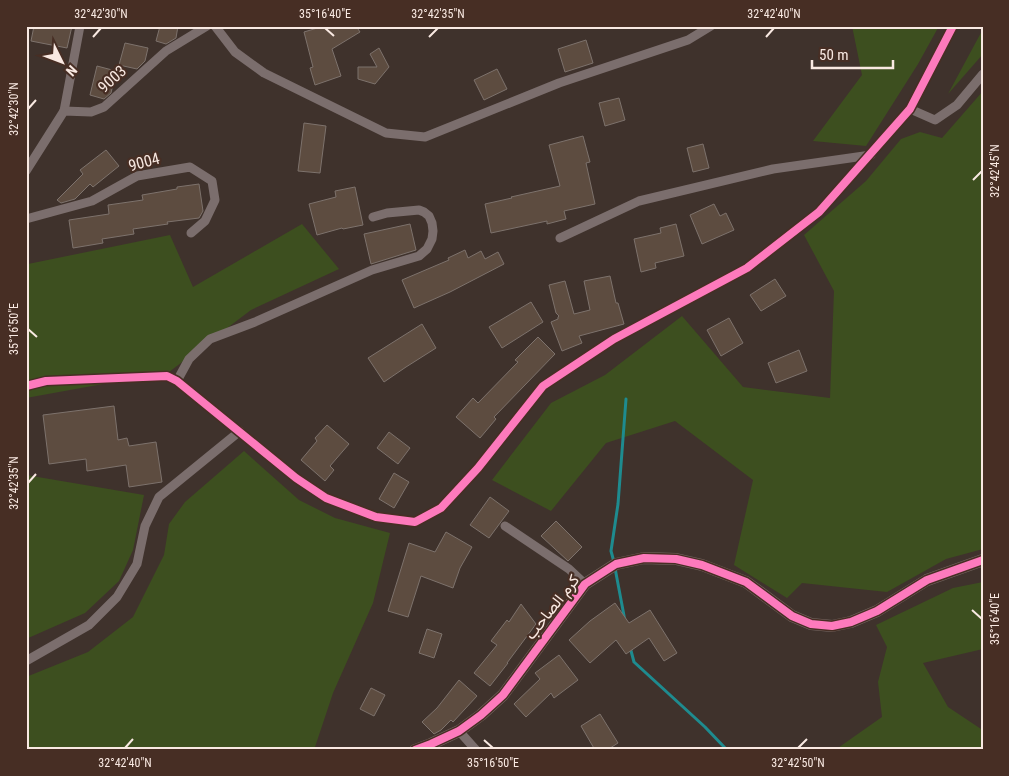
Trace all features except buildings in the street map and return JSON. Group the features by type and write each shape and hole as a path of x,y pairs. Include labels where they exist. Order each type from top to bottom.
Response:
{"street":[{"path":"26,172 64,110 80,26"},
{"name":"9003","path":"64,110 91,112 104,106 166,51 207,26"},
{"path":"215,26 235,52 264,73 386,132 425,137 559,83 688,40 711,26"},
{"path":"26,386 46,381 168,376 240,431 296,478 326,498 376,517 415,522 441,508 478,468 543,386 614,339 747,268 819,212 910,109 953,26"},
{"path":"910,109 935,120 957,105 983,74"},
{"path":"560,238 639,201 773,169 871,155"},
{"name":"9004","path":"26,219 92,201 137,176 190,168 212,181 215,200 205,221 191,232"},
{"path":"177,381 189,359 210,339 255,322 372,270 419,256 427,249 432,239 432,223 429,216 419,210 387,213 373,217"},
{"path":"26,661 89,624 116,598 137,564 145,526 159,497 240,431"},
{"path":"505,526 569,569 584,584"},
{"name":"كرم الصاحب","path":"415,750 459,731 504,695 584,584 616,564 644,558 676,558 702,565 746,582 792,616 811,624 832,626 852,622 877,610 927,580 983,560"},
{"path":"459,731 476,750"}],"green space":[{"path":"852,26 939,26 918,64 866,146 813,141 862,75"},
{"path":"983,29 983,54 948,94"},
{"path":"983,91 983,549 946,559 887,592 802,583 787,598 734,565 753,480 675,421 606,443 551,511 492,480 551,403 605,375 682,316 743,387 830,398 834,291 804,235 866,181 901,139 920,132 942,138"},
{"path":"302,224 339,269 251,310 169,372 26,398 26,241 28,264 170,235 193,287"},
{"path":"244,451 299,500 335,518 390,533 373,603 333,693 314,750 26,750 26,677 88,652 133,617 164,555 169,524 185,502"},
{"path":"26,475 144,495 133,550 119,581 85,613 26,639"},
{"path":"983,582 983,649 923,663 948,707 981,729 983,750 835,750 882,717 878,682 887,647 876,625 953,588"}],"waterway":[{"path":"614,562 611,551 618,504 626,399"},
{"path":"615,568 625,621"},
{"path":"630,647 634,662 705,727 727,750"}],"cycle path":[{"path":"26,386 46,381 167,376 177,381 296,478 326,498 376,517 415,522 441,508 478,468 543,386 614,339 747,268 819,212 910,109 953,26"},
{"path":"415,750 459,731 481,715 503,695 585,584 616,564 644,558 676,559 702,565 746,582 792,616 811,624 832,626 851,622 877,611 927,580 983,560"}]}
